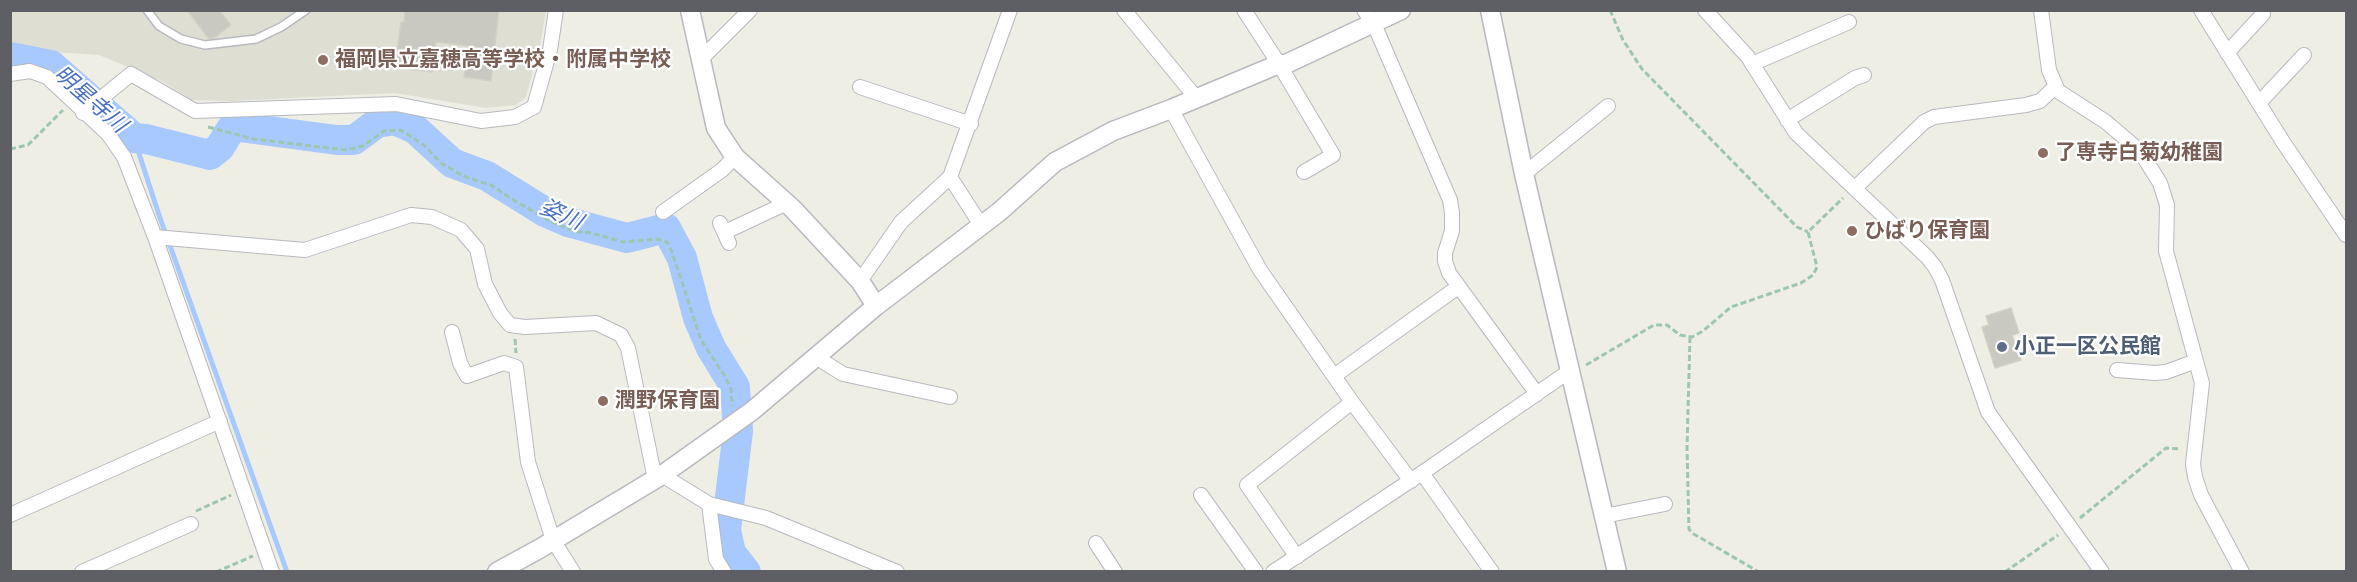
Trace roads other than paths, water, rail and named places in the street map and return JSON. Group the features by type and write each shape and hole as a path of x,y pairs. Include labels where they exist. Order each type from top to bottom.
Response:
{"street":[{"path":"83,112 131,74 195,111 396,104 482,121 515,117 534,107 550,50 556,10"},
{"path":"690,10 717,128 735,157 787,203 860,281 876,306"},
{"path":"860,281 901,222 950,177 1010,10"},
{"path":"1124,10 1197,99"},
{"path":"1244,10 1280,64 1333,154 1304,172"},
{"path":"497,572 658,477 733,425 876,306 981,225 1055,162 1113,131 1280,64 1286,64 1369,17 1401,10"},
{"path":"1490,10 1524,174 1617,572"},
{"path":"1706,10 1752,64 1787,120 1808,145 1935,267 1942,280 1988,412 2102,572"},
{"path":"2041,10 2049,70 2055,87 2067,98 2106,122 2140,151 2160,183 2167,205 2166,251 2202,383 2193,464 2201,495 2242,572"},
{"path":"2201,10 2346,235"},
{"path":"701,59 747,12"},
{"path":"2227,53 2263,14"},
{"path":"1369,17 1450,200 1452,231 1445,261 1449,273 1537,394"},
{"path":"1752,64 1849,22"},
{"path":"2259,103 2304,55"},
{"path":"10,74 30,71 47,77 108,134 124,158 156,237 272,572"},
{"path":"1787,120 1855,78 1864,75"},
{"path":"860,87 970,124"},
{"path":"1855,188 1924,122 1934,117 2026,105 2040,101 2055,87"},
{"path":"1524,174 1608,106"},
{"path":"1171,109 1260,270 1352,402 1492,572"},
{"path":"663,212 722,170 735,157"},
{"path":"950,177 981,225"},
{"path":"725,233 787,203"},
{"path":"156,237 305,250 411,215 432,217 461,230 477,249 485,284 500,313 510,325 525,327 596,323 621,335 628,348 658,477 709,504 766,518 897,572"},
{"path":"1334,376 1458,287"},
{"path":"452,332 466,376 504,363 516,367 528,462 554,540 573,572"},
{"path":"816,357 843,374 950,397"},
{"path":"2117,370 2166,372 2196,361"},
{"path":"1273,572 1571,372"},
{"path":"1297,557 1247,485 1352,402"},
{"path":"10,515 220,421"},
{"path":"1201,495 1256,572"},
{"path":"709,504 716,559 724,572"},
{"path":"1604,516 1665,504"},
{"path":"82,572 191,524"},
{"path":"1096,543 1115,572"}],"lane":[{"path":"147,10 159,26 181,39 205,45 256,39 281,27 306,10"}],"waterway":[{"name":"姿川","path":"10,57 51,65 134,138 210,155 220,147 231,129 239,127 337,140 354,140 377,123 395,120 415,129 452,163 487,176 545,212 568,222 627,238 666,228 682,258 698,318 711,348 735,387 738,431 726,530 731,553 746,572"},
{"path":"134,138 159,215 287,572"}],"place":[{"name":"福岡県立嘉穂高等学校・附属中学校","path":"323,60"},
{"name":"了専寺白菊幼稚園","path":"2043,153"},
{"name":"ひばり保育園","path":"1852,231"},
{"name":"小正一区公民館","path":"2002,347"},
{"name":"潤野保育園","path":"603,401"}],"water label":[{"name":"明星寺川","path":"90,100"}]}
